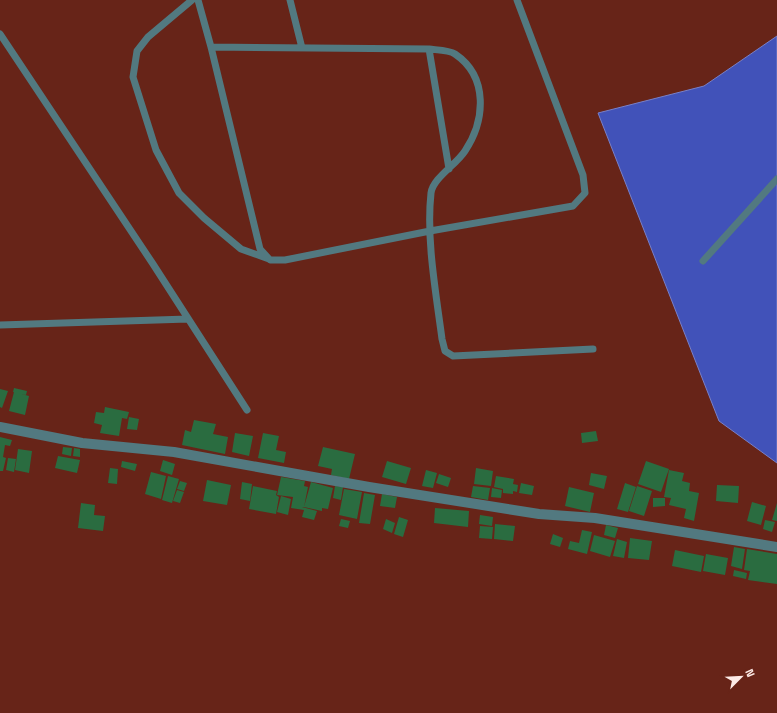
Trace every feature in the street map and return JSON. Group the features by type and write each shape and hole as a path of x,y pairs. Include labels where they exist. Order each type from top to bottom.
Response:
{"street":[{"path":"0,427 82,443 174,452 369,487 539,514 595,518 777,547"}],"lane":[{"path":"192,0 148,37 138,51 133,77 135,84 156,150 179,193 204,218 241,250 270,260 285,260 430,231 573,206 585,193 583,175 517,0"},
{"path":"198,0 211,47 260,249 270,260"},
{"path":"290,0 302,48"},
{"path":"0,34 148,257 247,410"},
{"path":"211,47 428,48 454,53 472,70 479,88 481,108 477,129 464,152 432,186 430,231 442,339 445,351 453,356 593,349"},
{"path":"428,48 449,169"},
{"path":"703,261 777,179"},
{"path":"0,325 188,319"}],"shaded area":[{"path":"777,36 777,463 719,421 598,113 704,86"}],"building":[{"path":"14,388 27,391 26,395 13,392"},
{"path":"0,389 8,391 2,408 0,407"},
{"path":"14,392 29,396 25,415 9,411"},
{"path":"105,407 129,412 127,419 122,418 119,436 100,433 102,425 94,423 96,412 104,413"},
{"path":"129,417 139,419 137,430 127,429"},
{"path":"194,420 216,424 213,434 228,437 225,454 182,445 185,430 191,432"},
{"path":"596,431 598,441 582,443 581,433"},
{"path":"235,433 253,436 249,456 232,452"},
{"path":"263,433 279,436 276,450 286,452 284,463 258,458"},
{"path":"0,437 12,440 10,446 5,445 3,457 6,458 3,471 0,471"},
{"path":"63,447 72,448 71,456 62,454"},
{"path":"323,447 355,454 349,479 331,475 332,469 318,466"},
{"path":"74,448 80,449 80,457 73,456"},
{"path":"18,449 32,451 29,473 15,470"},
{"path":"58,456 80,460 77,473 55,468"},
{"path":"8,458 16,459 14,472 6,470"},
{"path":"163,460 175,464 172,475 160,471"},
{"path":"122,461 137,464 135,471 121,467"},
{"path":"387,461 411,468 406,484 382,477"},
{"path":"646,461 669,469 661,492 638,484"},
{"path":"110,468 118,469 117,484 108,483"},
{"path":"476,468 493,471 491,486 474,484"},
{"path":"426,470 437,473 433,488 422,486"},
{"path":"669,470 684,473 682,481 690,483 689,491 699,493 694,521 684,518 686,509 669,505 671,498 664,497"},
{"path":"151,472 166,476 161,499 145,494"},
{"path":"591,473 607,476 604,489 589,485"},
{"path":"439,474 451,478 448,487 436,483"},
{"path":"168,476 179,479 172,503 162,500"},
{"path":"496,476 514,479 513,484 518,485 517,492 513,491 513,494 503,493 503,489 494,487"},
{"path":"281,477 305,481 304,486 308,487 304,507 302,507 317,511 314,520 302,517 304,510 291,508 293,497 277,495"},
{"path":"207,480 231,485 227,505 203,501"},
{"path":"180,481 187,483 184,491 177,489"},
{"path":"242,482 252,484 250,501 240,499"},
{"path":"311,482 333,488 328,509 322,508 322,511 304,507"},
{"path":"521,483 534,486 532,495 519,493"},
{"path":"625,483 636,487 628,512 617,509"},
{"path":"717,485 739,486 738,503 716,501"},
{"path":"253,486 277,491 276,495 279,497 276,514 249,509"},
{"path":"335,486 343,487 341,500 333,498"},
{"path":"473,486 490,488 488,500 471,497"},
{"path":"637,486 652,491 644,516 629,511"},
{"path":"569,487 594,493 590,512 565,506"},
{"path":"492,488 502,490 501,498 491,497"},
{"path":"344,489 362,492 357,519 339,515"},
{"path":"177,490 184,492 180,503 173,501"},
{"path":"364,493 375,495 370,524 359,523"},
{"path":"382,494 397,497 395,508 380,506"},
{"path":"281,496 291,499 288,515 277,512"},
{"path":"653,498 665,498 665,506 653,507"},
{"path":"752,502 766,506 761,525 747,521"},
{"path":"81,503 95,505 94,515 105,516 103,531 78,528"},
{"path":"777,503 777,521 772,520"},
{"path":"435,508 469,511 468,527 434,523"},
{"path":"480,515 493,517 492,526 479,524"},
{"path":"399,517 408,520 403,537 394,534"},
{"path":"341,519 350,521 348,528 339,526"},
{"path":"386,519 395,523 392,533 383,529"},
{"path":"765,520 775,522 772,532 763,529"},
{"path":"495,524 515,526 513,541 494,539"},
{"path":"606,525 618,528 615,538 604,535"},
{"path":"480,526 493,527 492,539 479,538"},
{"path":"582,530 592,532 587,554 568,549 570,541 579,543"},
{"path":"553,534 563,538 560,547 550,544"},
{"path":"594,535 615,541 610,557 590,551"},
{"path":"630,538 652,541 649,560 628,558"},
{"path":"617,539 627,542 624,558 613,556"},
{"path":"734,547 745,549 742,569 731,566"},
{"path":"747,549 777,554 777,584 748,580 750,571 744,570"},
{"path":"675,550 704,556 701,572 672,566"},
{"path":"706,554 728,558 725,575 703,571"},
{"path":"734,570 747,573 746,579 733,576"}]}
